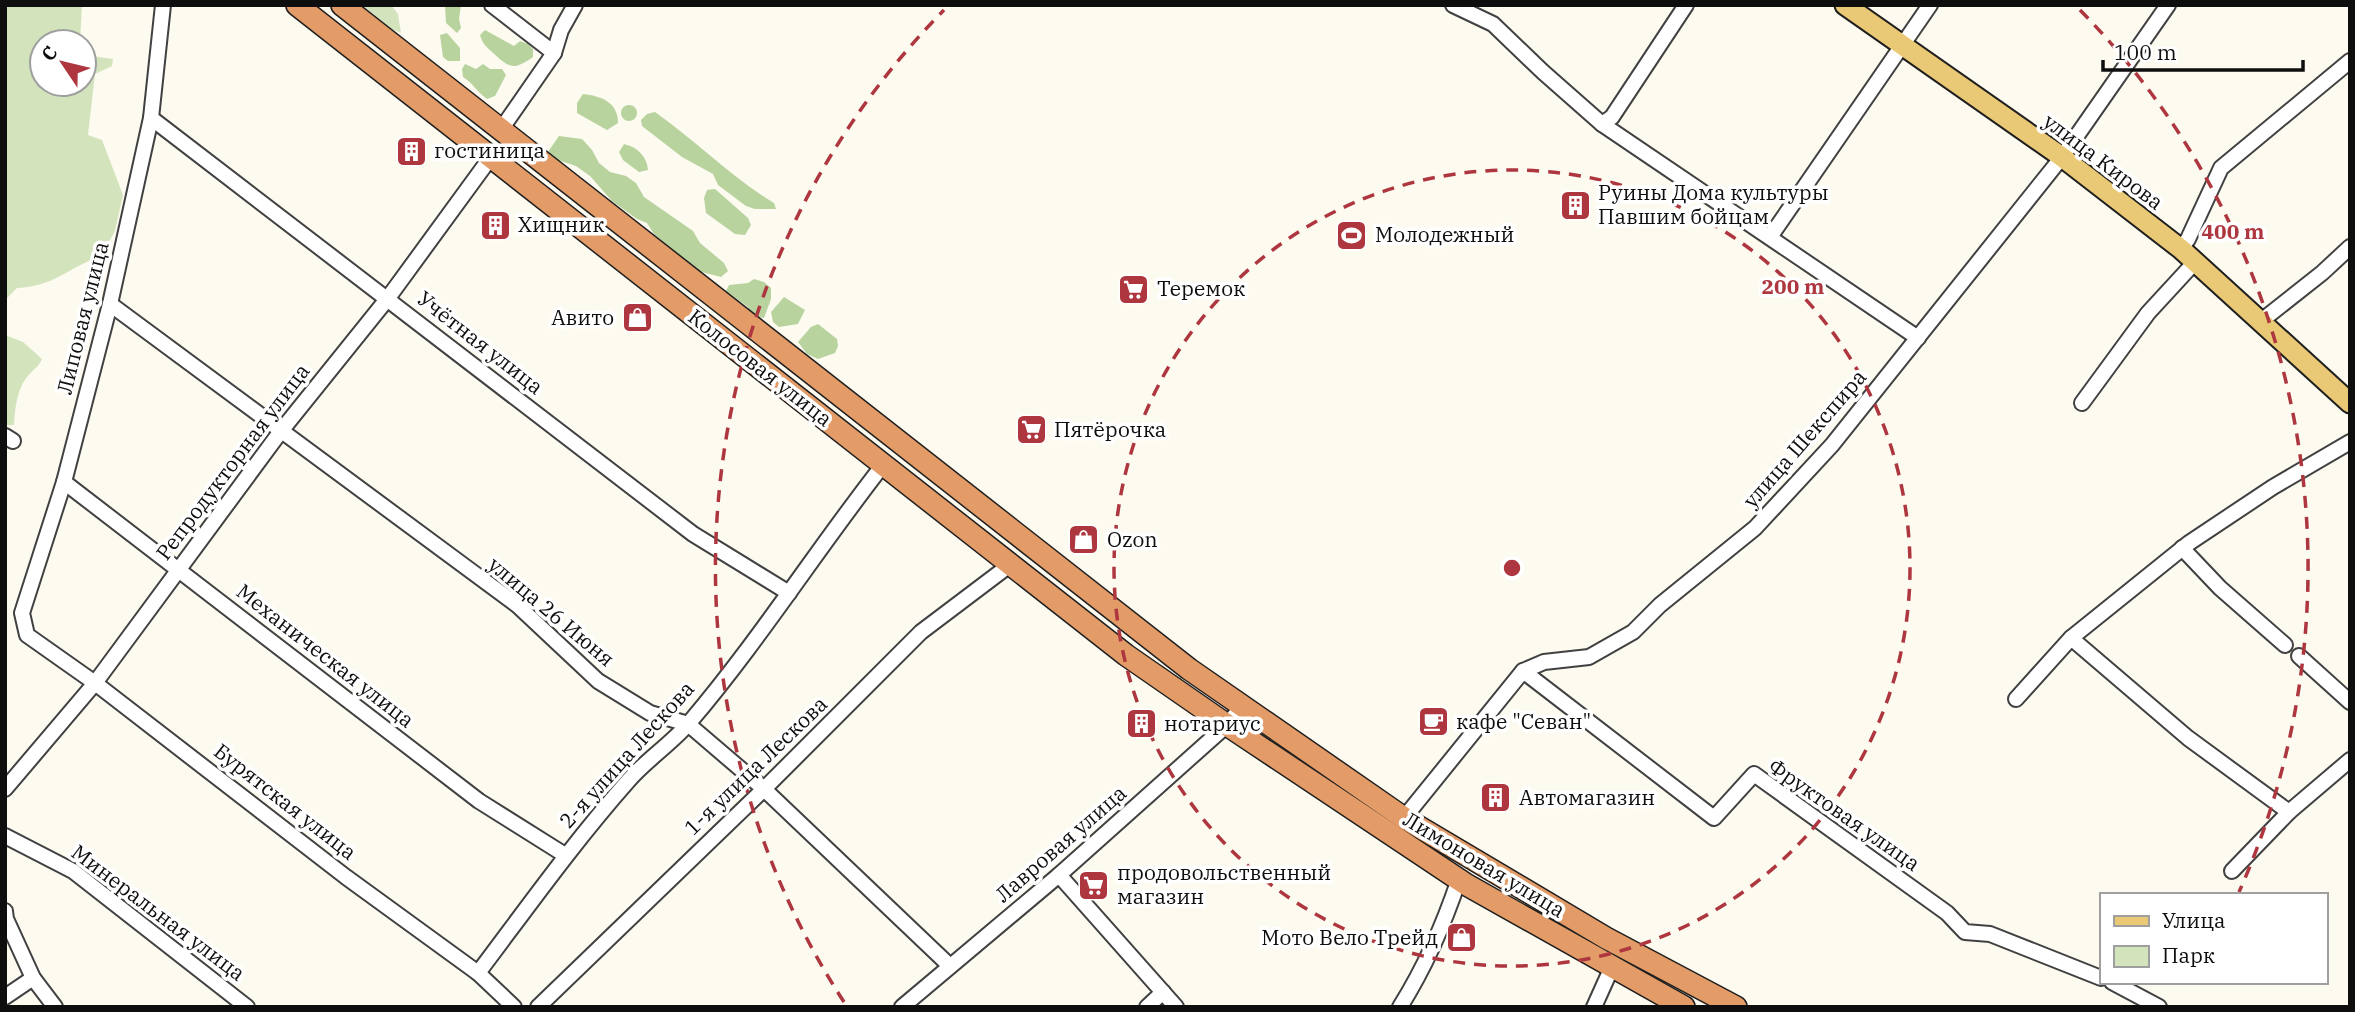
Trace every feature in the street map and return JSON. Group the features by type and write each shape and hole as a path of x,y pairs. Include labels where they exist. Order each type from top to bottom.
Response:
{"highway":[{"name":"Колосовая улица","path":"297,5 1126,655 1227,725"},
{"name":"Колосовая улица","path":"342,5 1179,661 1242,706"},
{"name":"Лимоновая улица","path":"1242,706 1404,818 1606,938 1736,1007"},
{"name":"Лимоновая улица","path":"1227,725 1459,879 1684,1007"}],"main road":[{"name":"улица Кирова","path":"1845,5 2062,157 2188,256 2350,403"}],"street":[{"name":"Липовая улица","path":"27,635 22,613 64,482 110,304 151,118 163,5"},
{"path":"492,5 554,53"},
{"path":"500,131 554,53 561,30 575,5"},
{"path":"1453,5 1493,24 1602,124 1918,338"},
{"path":"1602,124 1612,117 1686,5"},
{"path":"1770,237 1930,5"},
{"name":"улица Шекспира","path":"1522,671 1544,662 1589,657 1633,632 1660,605 1755,528 1832,445 2062,157 2168,5"},
{"path":"2082,403 2188,256 2188,239 2221,168 2350,61"},
{"name":"Учётная улица","path":"151,118 693,534 789,593"},
{"name":"Репродукторная улица","path":"5,789 95,683 281,431 388,298 491,157"},
{"path":"2260,322 2350,247"},
{"name":"улица 26 Июня","path":"110,304 517,606 598,681 650,713 688,724 764,789 950,967"},
{"path":"2016,699 2071,638 2182,548 2273,487 2350,442"},
{"name":"2-я улица Лескова","path":"478,973 565,855 630,778 688,724 789,593 838,522 883,464"},
{"name":"Механическая улица","path":"64,482 480,801 565,855"},
{"path":"2182,548 2220,588 2285,645"},
{"name":"1-я улица Лескова","path":"538,1007 764,789 921,632 1011,564"},
{"name":"Бурятская улица","path":"27,635 95,683 346,877 478,973 514,1007"},
{"path":"2071,638 2188,738 2290,812"},
{"path":"2298,656 2350,702"},
{"path":"1404,818 1522,671"},
{"name":"Фруктовая улица","path":"1522,671 1714,818 1754,774 1947,913 1965,932 1990,934 2100,978"},
{"name":"Лавровая улица","path":"902,1007 1059,875 1227,725 1242,706"},
{"path":"2232,871 2290,812 2350,760"},
{"name":"Минеральная улица","path":"5,836 73,872 247,1007"},
{"path":"1059,875 1176,1007"},
{"path":"1400,1007 1419,977 1446,917 1459,879"},
{"path":"5,911 6,919 33,978 55,1007"},
{"path":"1594,1007 1612,967"},
{"path":"5,997 33,978"},
{"path":"2116,984 2159,1007"},
{"path":"1147,1007 1163,992"}],"green space":[{"path":"5,5 82,5 81,28 28,28 28,98 92,98 88,135 102,140 123,195 115,231 101,256 42,284 17,288 5,300"},
{"path":"362,5 391,5 398,14 401,33 392,29"},
{"path":"445,5 461,5 461,28 457,33 446,23"},
{"path":"485,30 514,46 520,41 528,44 533,49 533,57 516,66 508,65 484,43 480,35"},
{"path":"447,33 460,48 460,61 448,61 443,57 440,35"},
{"path":"98,57 113,59 112,66 98,73"},
{"path":"465,64 476,69 483,64 490,69 502,69 506,75 495,96 487,99 463,77 462,69"},
{"path":"583,94 596,96 612,105 618,123 607,130 577,113 577,103"},
{"path":"626,105 632,105 637,113 635,119 626,121 621,116 621,110"},
{"path":"655,112 743,182 774,203 776,209 746,206 718,185 713,174 682,157 642,126 641,120 647,114"},
{"path":"559,136 582,139 599,163 610,172 626,176 636,183 644,197 693,231 700,243 724,263 728,271 721,277 698,271 654,234 647,223 612,201 590,176 576,166 558,160 548,152"},
{"path":"624,144 640,153 646,160 648,170 639,172 623,160 619,152"},
{"path":"715,189 748,218 751,225 745,235 735,234 706,213 704,198 707,190"},
{"path":"754,279 771,288 771,299 764,318 753,316 748,307 726,291 729,285 748,283"},
{"path":"784,297 805,310 798,324 779,327 773,322 771,312"},
{"path":"818,324 837,339 838,346 835,353 818,359 807,354 798,342 811,327"},
{"path":"5,335 23,342 42,359 21,386 14,425 5,425"}],"place":[{"name":"гостиница","path":"411,151"},
{"name":"Руины Дома культуры Павшим бойцам","path":"1575,205"},
{"name":"Хищник","path":"495,225"},
{"name":"Молодежный","path":"1352,235"},
{"name":"Теремок","path":"1134,289"},
{"name":"Авито","path":"637,318"},
{"name":"Пятёрочка","path":"1031,430"},
{"name":"Ozon","path":"1084,540"},
{"name":"кафе \"Севан\"","path":"1433,722"},
{"name":"нотариус","path":"1141,724"},
{"name":"Автомагазин","path":"1496,798"},
{"name":"продовольственный магазин","path":"1094,885"},
{"name":"Мото Вело Трейд","path":"1461,938"}]}
